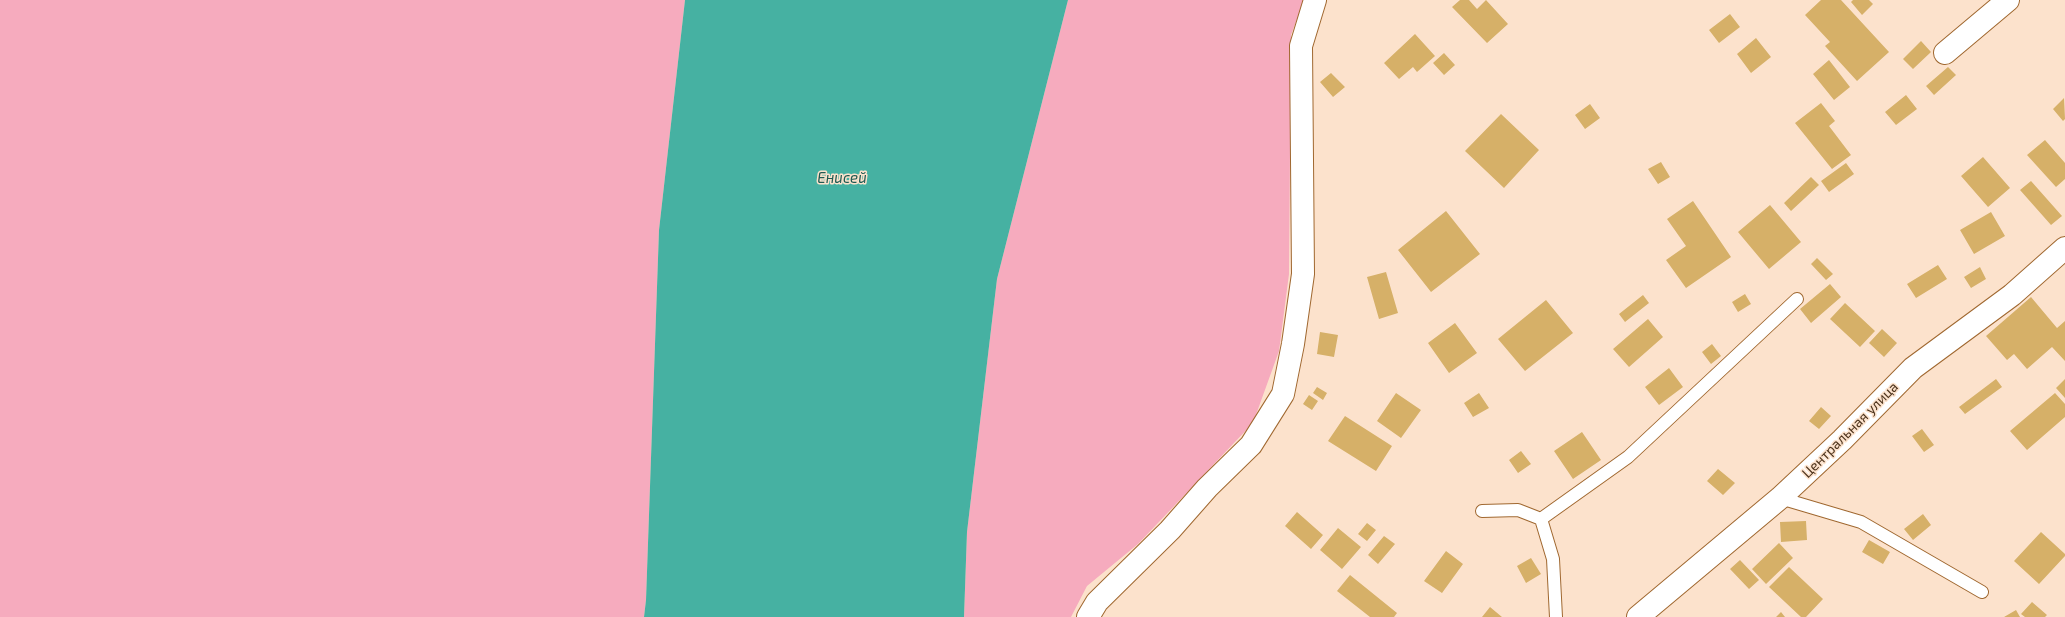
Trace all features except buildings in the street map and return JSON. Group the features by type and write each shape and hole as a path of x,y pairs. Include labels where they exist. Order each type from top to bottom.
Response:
{"street":[{"path":"1088,617 1097,602 1170,530 1207,488 1251,445 1283,394 1294,344 1303,274 1301,46 1314,0"},
{"path":"1945,52 2008,0"},
{"name":"Центральная улица","path":"1638,617 1780,498 1842,440 1913,368 2012,295 2065,248"}],"lane":[{"path":"1541,519 1628,457 1797,298"},
{"path":"1780,498 1861,522 1982,592"},
{"path":"1482,511 1518,510 1541,519"},
{"path":"1541,519 1553,559 1556,617"}],"shaded area":[{"path":"0,0 685,0 659,230 646,600 644,617 0,617"},
{"path":"1068,0 1304,0 1291,35 1289,274 1279,351 1253,423 1138,544 1087,586 1071,617 964,617 967,532 997,279"}],"water":[{"name":"Енисей","path":"685,0 1068,0 997,279 967,532 964,617 644,617 646,600 659,230"}]}
